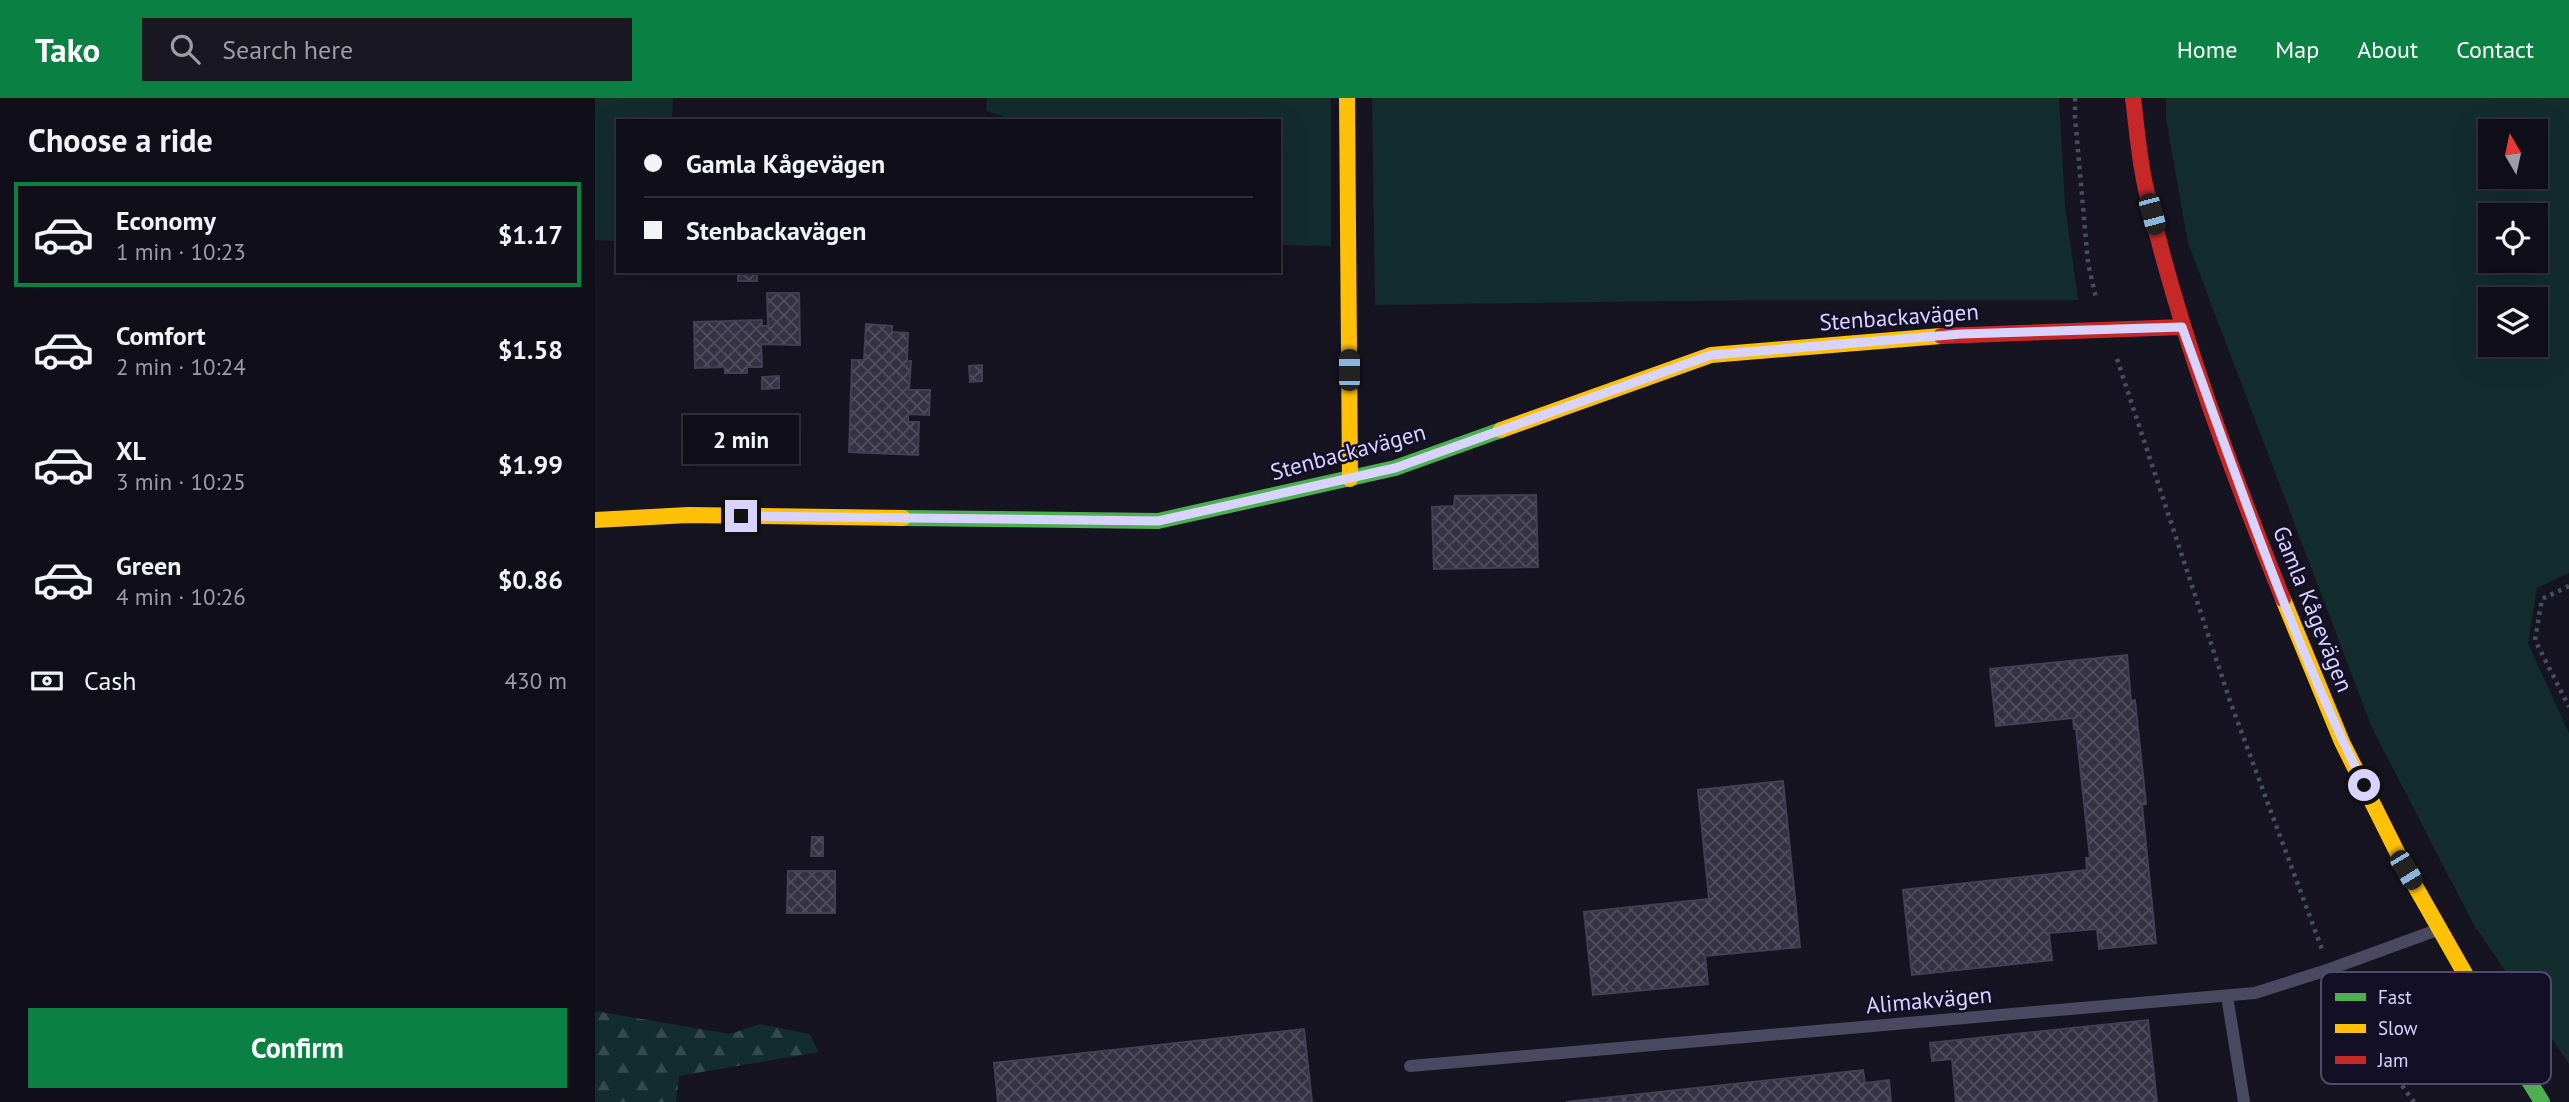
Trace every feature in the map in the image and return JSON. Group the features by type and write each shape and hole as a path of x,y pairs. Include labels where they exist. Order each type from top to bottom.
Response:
{"street":[{"path":"1347,98 1350,479"},
{"name":"Gamla Kågevägen","path":"2133,98 2146,191 2182,327 2259,539 2343,742 2406,870 2465,972"},
{"name":"Stenbackavägen","path":"595,520 688,515 1158,521 1395,468 1711,355 1961,334 2182,327"},
{"name":"Gamla Kågevägen","path":"2531,1084 2542,1102"}],"lane":[{"name":"Alimakvägen","path":"1410,1066 2255,993 2441,929"},
{"path":"2227,996 2244,1102"}],"path":[{"path":"2075,98 2088,263 2104,330 2120,365 2230,701 2332,972"},
{"path":"2569,586 2542,599 2535,640 2569,707"},
{"path":"2401,1084 2414,1102"}],"green space":[{"path":"595,98 673,98 672,119 616,119 616,241 595,240"},
{"path":"987,98 1331,98 1331,246 1281,245 1281,119 1011,119 986,111"},
{"path":"1372,98 2059,98 2065,205 2078,300 1759,300 1375,305"},
{"path":"2166,98 2569,98 2569,573 2537,588 2528,644 2569,733 2569,1064 2551,1038 2551,972 2506,972 2474,925 2372,728 2188,243 2166,119"},
{"path":"595,1011 730,1034 760,1024 809,1034 819,1052 679,1076 676,1102 595,1102"}],"building":[{"path":"738,273 757,273 757,281 738,281"},
{"path":"767,293 799,293 800,345 761,344 762,367 747,367 747,373 725,373 725,367 695,368 694,322 762,320 762,326 768,326"},
{"path":"866,324 892,326 892,332 908,333 907,361 911,361 909,390 930,390 929,415 908,414 908,422 919,422 918,455 849,452 852,360 864,360"},
{"path":"982,365 982,381 970,382 969,366"},
{"path":"779,376 779,388 762,389 762,377"},
{"path":"1536,495 1538,567 1434,569 1432,507 1454,506 1455,496"},
{"path":"2127,655 2131,701 2135,700 2146,804 2142,805 2156,943 2099,949 2097,929 2049,933 2052,960 1912,975 1903,890 2087,870 2086,858 2090,858 2073,718 1996,726 1990,669"},
{"path":"1783,781 1800,947 1705,956 1708,984 1593,995 1584,912 1709,899 1698,790"},
{"path":"812,837 823,837 823,856 811,856"},
{"path":"788,871 835,871 835,913 787,913"},
{"path":"2148,1020 2157,1102 1956,1102 1952,1059 1932,1061 1930,1043"},
{"path":"1304,1029 1312,1102 998,1102 994,1063"},
{"path":"1863,1070 1865,1083 1889,1080 1891,1102 1566,1102"}],"traffic: fast":[{"path":"903,518 1158,521 1395,468 1501,430"},
{"path":"2531,1084 2542,1102"}],"traffic: slow":[{"path":"1347,98 1350,479"},
{"path":"1501,430 1711,355 1941,336"},
{"path":"595,520 688,515 903,518"},
{"path":"2283,599 2342,742 2406,870 2464,972"}],"traffic: jam":[{"path":"2133,98 2144,181 2174,297 2225,449 2283,599"},
{"path":"1941,336 2182,327"}],"route":[{"path":"741,516 1158,521 1395,468 1711,355 1961,334 2182,327 2259,539 2343,742 2364,785"}]}
